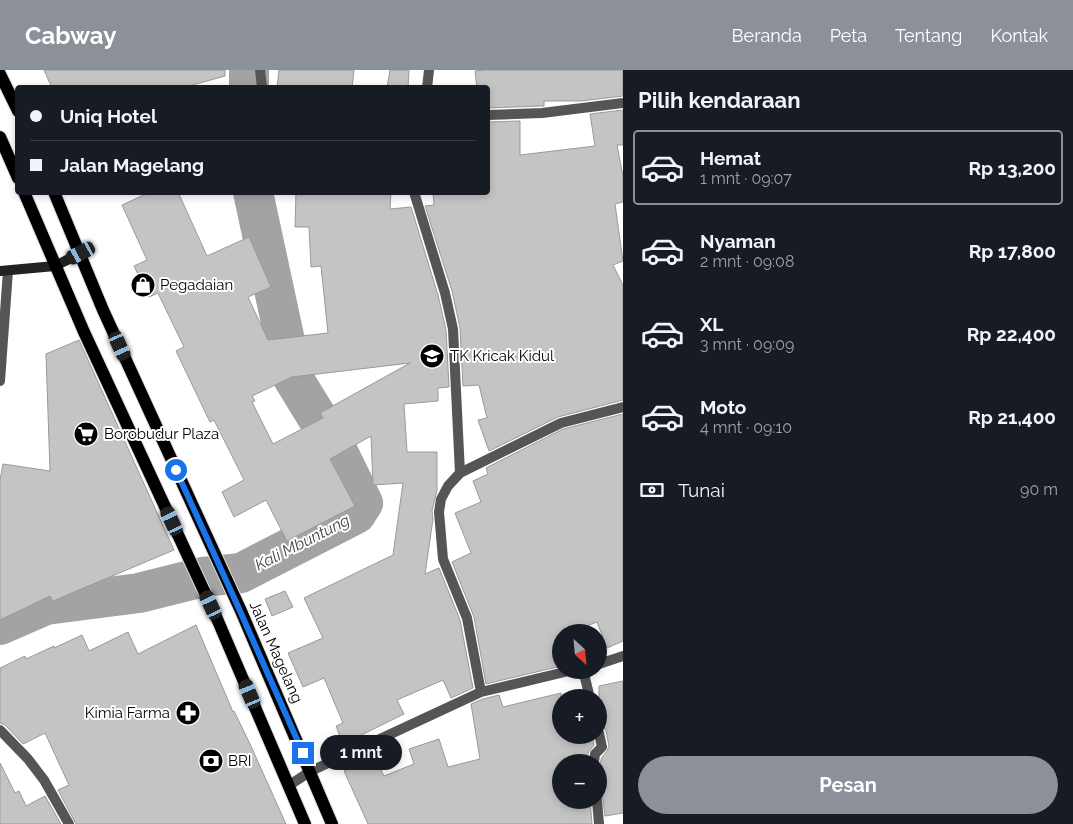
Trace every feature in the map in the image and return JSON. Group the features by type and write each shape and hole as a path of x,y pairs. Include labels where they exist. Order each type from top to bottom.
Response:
{"main road":[{"path":"0,74 15,105"},
{"path":"0,137 15,171"},
{"path":"25,195 84,332 218,621 305,824"},
{"name":"Jalan Magelang","path":"55,195 104,310 311,771 332,824"},
{"path":"4,271 55,266 81,253"}],"street":[{"path":"260,70 262,85"},
{"path":"427,85 429,70"},
{"path":"490,115 542,113 623,103"},
{"path":"415,195 445,293 453,329 460,473"},
{"path":"0,381 4,271"},
{"path":"481,692 467,618 443,559 438,512 448,486 460,473 561,423 623,407"},
{"path":"608,661 623,656"},
{"path":"288,786 311,771 481,692 552,675"},
{"path":"0,730 28,759 44,780 69,824"},
{"path":"595,754 602,747 601,744"},
{"path":"598,809 599,824"}],"building":[{"path":"44,70 225,70 225,76 193,85 51,85"},
{"path":"279,70 354,70 352,85 277,85"},
{"path":"390,70 409,70 408,85 388,85"},
{"path":"623,70 623,96 581,101 544,101 544,106 490,108 490,85 477,85 475,71"},
{"path":"623,110 623,145 617,145 623,176 623,202 615,204 623,261 613,265 623,285 623,400 558,417 489,451 478,420 487,418 479,385 463,386 460,328 452,291 425,206 434,205 433,195 490,195 490,122 520,121 520,155 595,146 590,114"},
{"path":"144,195 179,195 207,256 249,237 271,287 248,297 268,340 328,333 321,266 311,267 309,227 295,227 296,195 391,195 390,209 411,207 438,295 446,330 449,387 438,388 438,401 404,404 407,452 437,452 437,490 432,511 433,519 425,574 439,568 460,620 473,688 451,698 443,680 397,700 404,714 343,744 336,726 343,723 324,678 303,687 288,653 323,638 304,598 393,555 403,483 373,485 371,436 330,459 355,506 287,541 266,500 234,517 222,492 244,480 214,420 210,422 176,351 184,347 158,293 149,297 134,266 147,260 122,205","holes":["410,363 320,413 323,418 273,444 252,402 255,401 252,396 292,377"]},
{"name":"Borobudur Plaza","path":"79,340 174,550 53,601 50,596 0,620 0,480 3,464 50,471 46,354"},
{"path":"623,414 623,641 608,648 608,624 598,624 597,622 592,624 552,624 552,668 486,684 474,617 452,562 471,553 455,513 481,502 473,481 488,474 486,468 563,429"},
{"path":"285,591 293,607 272,616 265,599"},
{"path":"196,625 233,712 250,744 286,824 76,824 58,790 69,785 45,733 23,744 5,725 0,723 0,668 25,656 26,659 82,635 89,651 128,632 138,654"},
{"path":"623,681 623,813 605,816 604,809 607,809 607,754 604,754 609,746 607,736 607,689 599,689 599,686"},
{"path":"499,695 503,707 552,695 552,744 594,744 588,754 552,754 552,809 591,809 592,824 368,824 344,771 376,760 384,776 414,764 409,749 439,739 448,767 480,759 471,704"},
{"path":"0,763 15,793 19,791 26,806 45,796 61,824 0,824"}],"waterway":[{"name":"Kali Mbuntung","path":"249,70 249,85"},
{"name":"Kali Mbuntung","path":"0,625 46,605 139,593 203,577 241,573 356,514 363,503 336,448 293,378 254,195"}],"place":[{"name":"Pegadaian","path":"143,285"},
{"name":"TK Kricak Kidul","path":"432,356"},
{"name":"Borobudur Plaza","path":"86,434"},
{"name":"Kimia Farma","path":"188,713"},
{"name":"BRI","path":"211,761"}],"route":[{"path":"176,470 303,753"}]}
